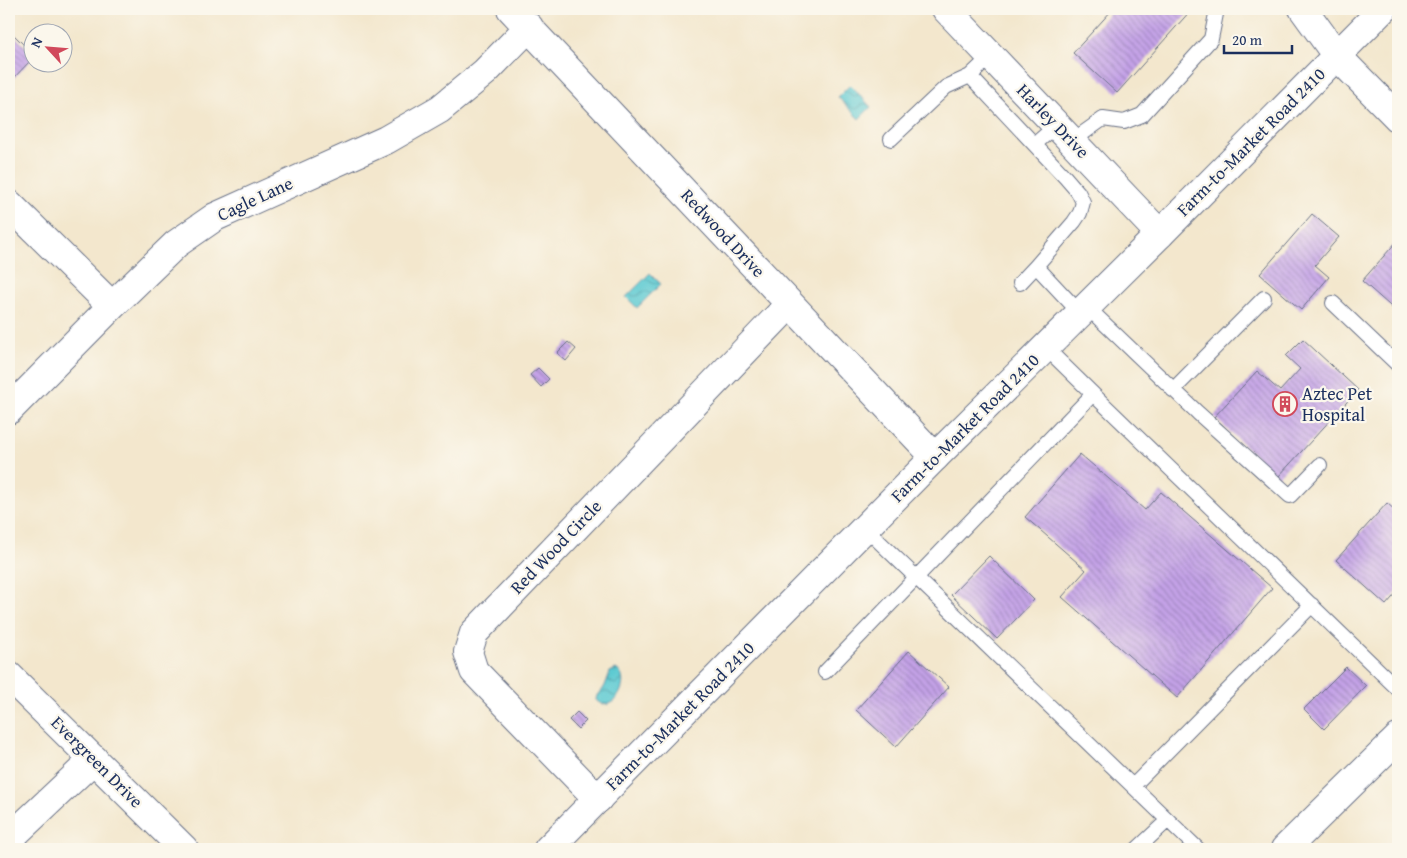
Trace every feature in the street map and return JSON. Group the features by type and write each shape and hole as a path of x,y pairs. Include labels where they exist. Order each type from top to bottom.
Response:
{"street":[{"name":"Harley Drive","path":"946,9 1160,234"},
{"path":"1303,9 1337,56 1397,113"},
{"name":"Farm-to-Market Road 2410","path":"549,849 935,457 1383,9"},
{"name":"Redwood Drive","path":"520,18 935,457"},
{"name":"Cagle Lane","path":"9,410 176,244 215,217 386,140 440,109 485,72 520,18"},
{"path":"9,204 112,306"},
{"name":"Red Wood Circle","path":"598,799 474,671 468,652 474,633 790,304"},
{"name":"Evergreen Drive","path":"9,676 184,849"},
{"path":"1285,849 1395,742"},
{"path":"9,839 94,759"}],"lane":[{"path":"1035,144 1103,119 1124,122 1142,115 1212,39 1217,9"},
{"path":"891,139 946,86 970,76 991,56"},
{"path":"970,76 1035,144 1078,192 1084,202 1080,214 1074,222 1020,283"},
{"path":"1036,266 1290,496 1320,465"},
{"path":"1173,390 1264,298"},
{"path":"1333,303 1398,365"},
{"path":"1046,348 1398,689"},
{"path":"826,672 1093,394"},
{"path":"866,528 1198,849"},
{"path":"1133,786 1312,605"},
{"path":"1137,849 1168,820"}],"water":[{"path":"850,85 871,107 859,119 838,97"},
{"path":"650,273 661,284 637,308 626,297"},
{"path":"616,669 621,674 622,688 614,701 602,704 596,700 598,693 602,691 610,672"}],"building":[{"path":"1113,9 1192,9 1117,93 1073,53"},
{"path":"9,30 22,43 22,69 9,83"},
{"path":"1312,214 1339,237 1315,265 1329,277 1301,310 1260,274"},
{"path":"1398,240 1398,313 1362,281"},
{"name":"Aztec Pet Hospital","path":"1303,339 1358,390 1278,477 1214,417 1257,371 1280,391 1300,369 1286,356"},
{"path":"568,342 576,349 566,361 557,353"},
{"path":"538,368 549,379 541,387 530,375"},
{"path":"1080,454 1145,510 1161,492 1272,588 1177,698 1062,597 1086,570 1025,517"},
{"path":"1387,503 1398,513 1398,591 1386,605 1336,560"},
{"path":"989,556 1034,600 997,639 951,595"},
{"path":"909,651 949,687 896,747 856,710"},
{"path":"1346,667 1366,686 1324,729 1304,709"},
{"path":"577,712 586,721 578,729 569,720"}],"place":[{"name":"Aztec Pet Hospital","path":"1285,404"}]}
